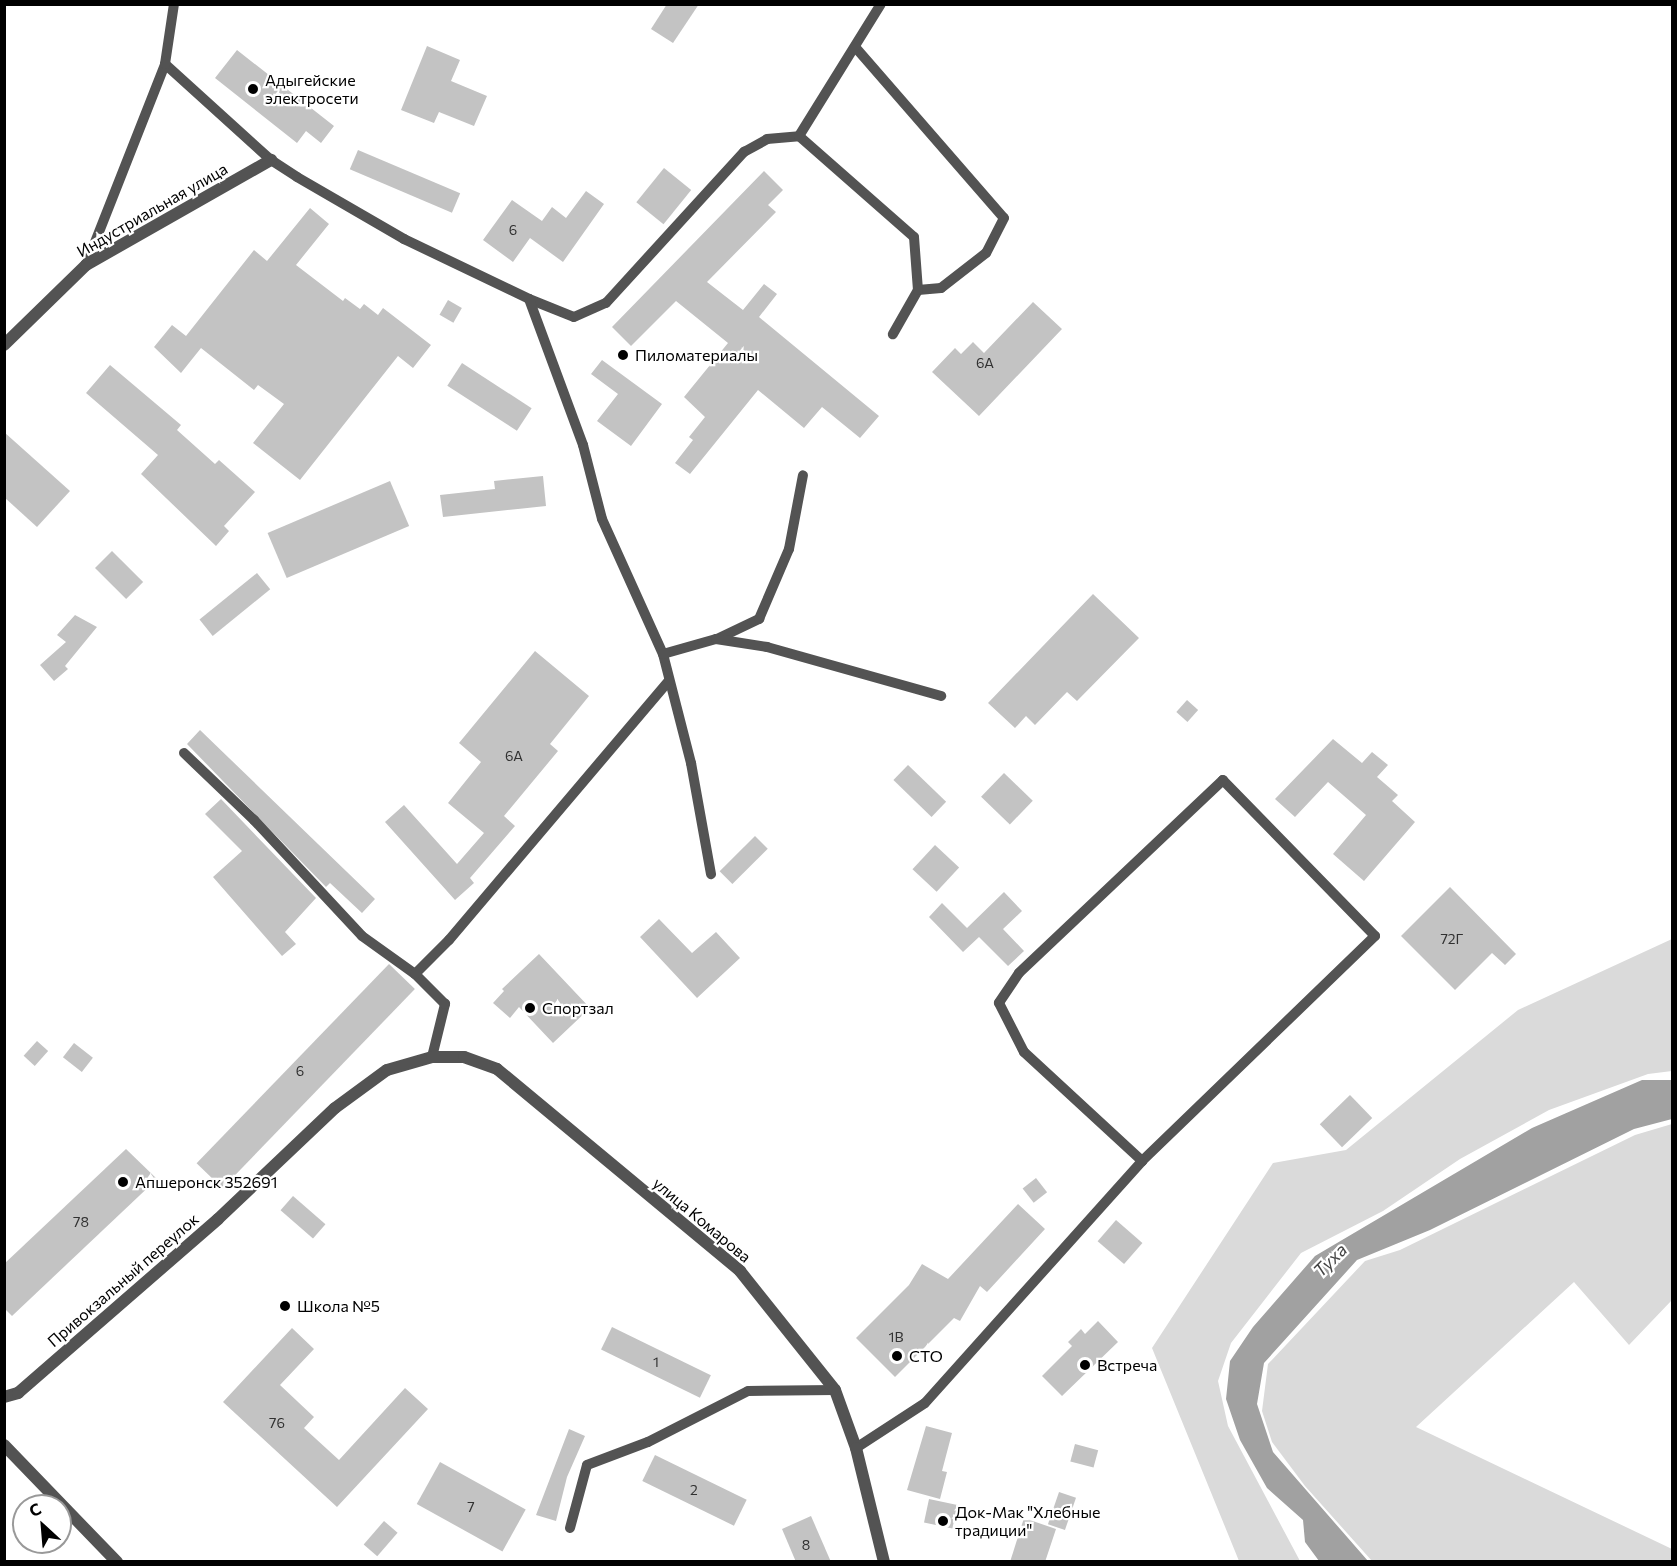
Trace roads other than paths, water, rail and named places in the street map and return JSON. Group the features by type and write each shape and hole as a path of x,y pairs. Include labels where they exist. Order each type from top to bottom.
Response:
{"street":[{"name":"Индустриальная улица","path":"4,345 86,265 271,160"},
{"name":"улица Комарова","path":"432,1057 464,1057 497,1070 740,1271 835,1390 856,1448 884,1562"},
{"name":"Привокзальный переулок","path":"4,1397 18,1393 123,1302 335,1108 387,1070 432,1057"},
{"path":"5,1448 117,1562"}],"lane":[{"path":"86,265 165,64 174,4"},
{"path":"799,136 879,8 865,4"},
{"path":"856,48 1004,218 986,253 941,288 918,290"},
{"path":"165,64 271,160 404,239 529,299 574,316 606,303 744,152 768,139 799,136 914,237 918,290 893,333"},
{"path":"529,299 583,445 602,519 663,654 691,762 711,874"},
{"path":"663,654 716,639 759,619 789,549 803,475"},
{"path":"716,639 767,647 941,696"},
{"path":"415,974 449,940 669,681"},
{"path":"184,753 254,820 362,936 415,974 445,1004 432,1057"},
{"path":"856,1448 925,1403 1142,1161 1375,936 1223,780 1019,973 999,1003 1024,1052 1142,1161"},
{"path":"570,1528 587,1465 648,1442 748,1391 835,1390"}],"water":[{"name":"Туха","path":"1642,1080 1672,1080 1672,1119 1634,1129 1430,1230 1357,1260 1264,1363 1257,1404 1273,1452 1368,1561 1319,1561 1305,1542 1303,1520 1267,1488 1240,1440 1226,1399 1230,1361 1253,1327 1315,1256 1532,1128"}],"place":[{"name":"Адыгейские электросети","path":"253,89"},
{"name":"Пиломатериалы","path":"623,355"},
{"name":"Спортзал","path":"530,1008"},
{"name":"Апшеронск 352691","path":"123,1182"},
{"name":"Школа №5","path":"285,1306"},
{"name":"СТО","path":"897,1356"},
{"name":"Встреча","path":"1085,1365"},
{"name":"Док-Мак \"Хлебные традиции\"","path":"943,1521"}]}
